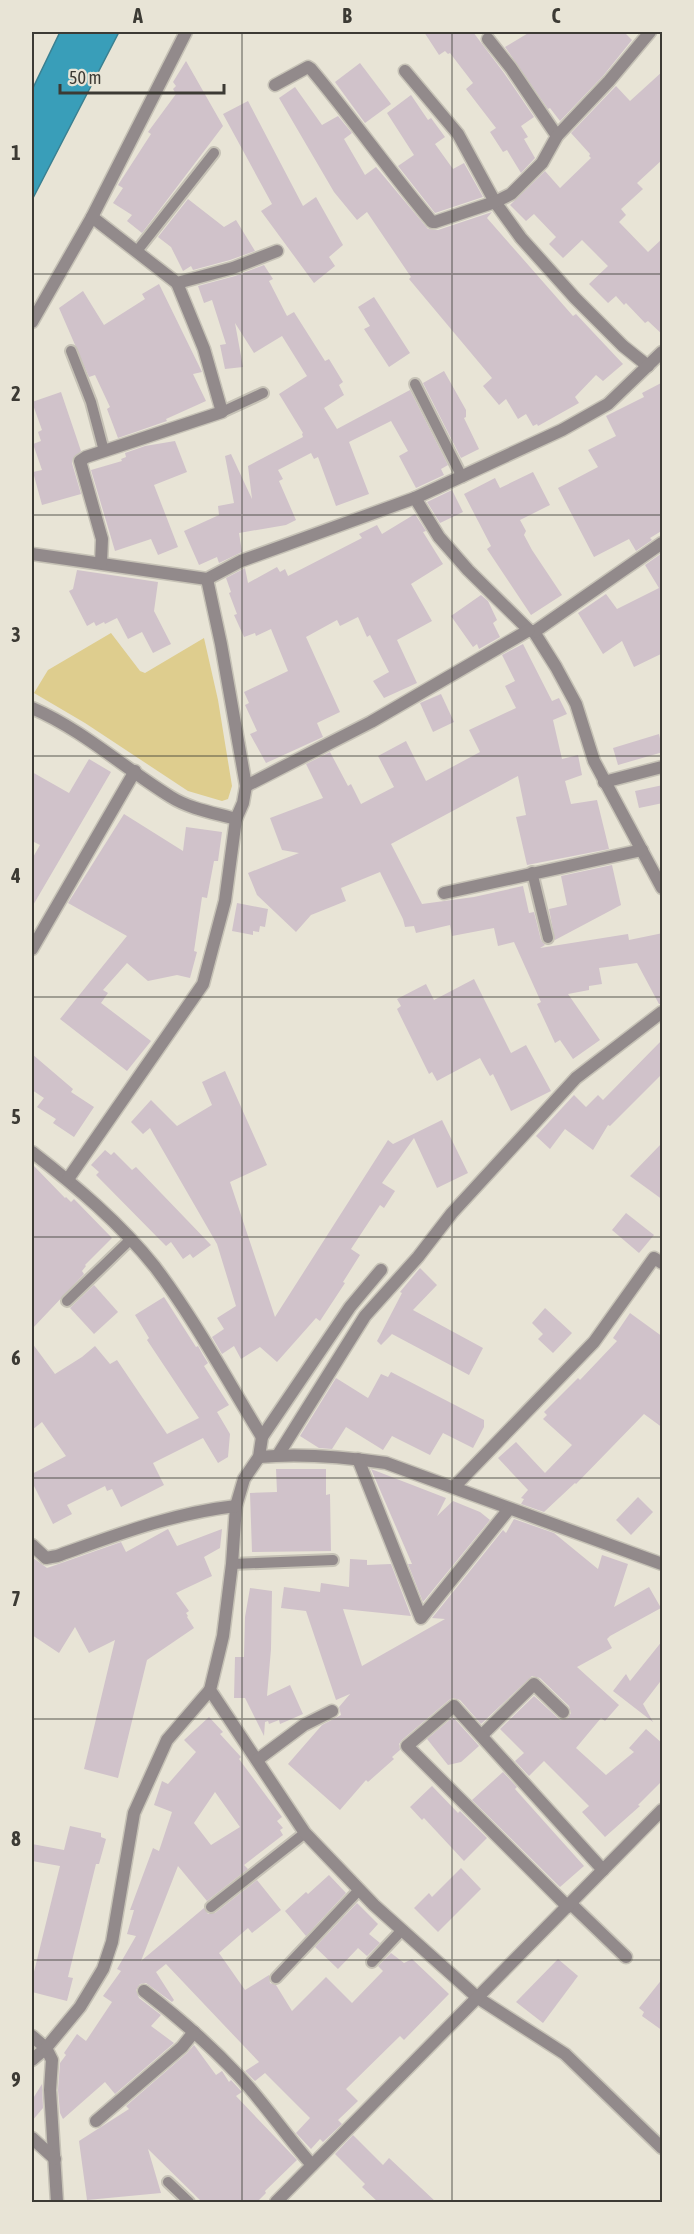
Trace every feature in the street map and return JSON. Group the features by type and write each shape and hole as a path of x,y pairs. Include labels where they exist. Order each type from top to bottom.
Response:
{"street":[{"path":"32,322 92,217 186,32"},
{"path":"275,85 308,67 311,69 432,222 435,222 495,202 511,194 542,164 557,136 650,32"},
{"path":"488,39 511,68 557,136"},
{"path":"405,71 458,134 495,202 521,238 623,346 648,366"},
{"path":"92,217 177,283 204,349 222,412 80,461 102,539 101,563"},
{"path":"177,283 233,268 277,251"},
{"path":"32,554 207,579 241,561 415,498 587,417 608,404 663,352"},
{"path":"415,498 439,537 468,570 531,631 556,667 576,704 594,761 604,782 663,888"},
{"path":"246,786 371,722 531,631 663,543"},
{"path":"68,1179 203,984 225,901 236,819 243,803 246,786 207,579"},
{"path":"32,708 82,735 172,798 236,819"},
{"path":"604,782 663,767"},
{"path":"32,949 135,771"},
{"path":"444,893 532,872 642,850"},
{"path":"278,1455 365,1317 418,1257 452,1213 576,1078 663,1012"},
{"path":"32,1152 68,1179 131,1239 176,1296 262,1437"},
{"path":"454,1486 594,1342 654,1258 663,1263"},
{"path":"32,2060 46,2048 80,2007 103,1969 112,1942 134,1813 167,1740 210,1689 223,1636 236,1506 244,1479 259,1457 262,1437 350,1306 381,1270"},
{"path":"259,1457 278,1455 358,1459 386,1463 663,1564"},
{"path":"358,1459 421,1618 509,1509"},
{"path":"32,1545 46,1558 57,1556 150,1523 201,1510 236,1506"},
{"path":"482,1735 534,1684 563,1713"},
{"path":"210,1689 305,1833 359,1890 478,1998 565,2054 663,2148"},
{"path":"603,1870 454,1706 407,1746 569,1905 627,1957"},
{"path":"257,1760 304,1725 332,1711"},
{"path":"276,2202 663,1810"},
{"path":"144,1991 194,2032 241,2078 286,2136 312,2165"},
{"path":"96,2121 182,2047 194,2032"},
{"path":"32,2036 46,2048 52,2060 50,2090 57,2202"},
{"path":"32,2139 54,2159"}],"lane":[{"path":"137,251 214,153"},
{"path":"71,351 91,402 104,451"},
{"path":"415,384 462,477"},
{"path":"222,412 263,393"},
{"path":"532,872 548,938"},
{"path":"67,1301 131,1239"},
{"path":"232,1564 333,1560"},
{"path":"211,1907 305,1833"},
{"path":"276,1978 359,1890"},
{"path":"372,1962 402,1930"},
{"path":"168,2182 189,2202"}],"shaded area":[{"path":"111,633 140,671 145,673 204,638 218,700 232,786 228,799 222,801 188,791 85,723 34,693 48,670"}],"water":[{"path":"60,32 119,32 32,200 32,90"}],"building":[{"path":"424,32 473,32 504,73 534,117 521,126 528,137 524,139 535,158 521,173 507,150 503,152 490,132 496,128 466,89 473,83 450,53 445,51 439,55"},
{"path":"530,32 624,32 632,40 603,76 560,121 550,108 548,109 505,47"},
{"path":"186,61 223,126 142,233 127,221 132,215 113,203 123,188 118,185 151,134 148,132 176,94 173,89 176,86 173,82"},
{"path":"360,63 391,104 365,123 335,82"},
{"path":"663,71 663,159 637,183 643,189 621,209 626,215 619,222 648,252 663,238 663,335 648,321 645,323 616,296 608,303 589,284 608,266 582,240 563,258 549,244 556,237 534,214 526,221 510,205 545,171 560,188 591,158 571,133 616,86 630,101"},
{"path":"295,87 322,125 338,116 352,133 344,139 365,175 376,167 428,229 438,230 492,212 487,218 573,316 576,314 623,364 603,381 596,375 575,397 579,403 538,426 537,424 533,426 526,414 518,419 506,399 499,405 483,386 492,378 409,279 411,277 367,212 357,220 334,192 279,98"},
{"path":"411,95 428,120 431,118 445,137 435,144 453,169 464,163 483,197 435,213 398,166 414,155 387,113"},
{"path":"248,101 303,206 316,197 343,245 329,257 335,266 314,283 261,211 272,204 223,114"},
{"path":"188,199 224,227 236,220 255,251 193,270 191,266 183,271 171,247 158,237"},
{"path":"264,265 273,279 269,281 287,316 294,312 325,361 329,359 343,382 339,385 344,395 324,408 337,429 410,390 448,465 441,469 444,475 416,488 399,456 408,451 391,421 349,442 369,494 336,506 318,457 314,459 311,453 278,470 283,479 279,481 296,520 286,525 239,533 242,552 219,563 217,557 199,565 184,531 219,515 218,506 234,503 225,456 231,454 252,499 248,466 303,437 303,433 279,394 307,376 282,336 254,353 235,323 243,367 225,369 220,345 226,344 212,300 204,303 198,286"},
{"path":"159,284 202,372 193,374 206,401 166,419 167,421 118,438 107,409 110,407 95,375 89,377 59,308 83,291 104,325 145,299 142,294"},
{"path":"374,297 410,353 389,367 364,329 370,326 358,307"},
{"path":"444,371 466,410 464,418 479,449 461,458 423,383"},
{"path":"663,382 663,530 636,551 629,539 594,557 558,488 598,467 588,450 616,436 606,416 644,397 642,393"},
{"path":"61,392 81,451 73,458 72,463 81,494 42,505 33,472 42,470 33,444 41,441 38,432 42,430 32,402"},
{"path":"175,441 187,472 154,485 178,547 158,555 151,539 115,551 91,470 122,461 121,459 126,457 125,453 145,446"},
{"path":"533,472 550,505 520,520 526,531 524,535 532,550 562,595 531,615 487,549 491,546 464,494 495,478 500,488"},
{"path":"452,490 463,512 440,523 427,502"},
{"path":"415,514 426,531 423,532 443,564 411,584 432,621 397,640 417,683 384,698 373,681 389,672 370,635 367,637 358,617 340,626 337,620 306,637 340,712 317,723 323,737 266,763 250,734 257,731 245,705 249,703 244,692 288,671 271,629 256,636 255,633 244,637 234,615 237,614 226,578 245,568 248,583 277,567 280,572 285,569 288,576 362,538 359,534 377,525 382,534"},
{"path":"662,553 663,653 634,667 622,641 603,654 578,613 606,594 617,609 659,588 645,565"},
{"path":"77,570 158,582 154,611 171,644 153,653 142,632 128,639 117,618 105,624 104,622 96,626 94,622 87,626 69,591 73,589"},
{"path":"481,595 488,601 497,620 493,623 500,637 479,649 477,644 473,647 451,616"},
{"path":"523,644 552,701 559,698 567,714 553,720 562,759 578,755 582,775 565,781 571,804 597,800 609,849 527,865 516,817 526,815 518,776 391,844 422,904 474,897 523,886 529,913 534,912 541,940 545,945 540,948 628,934 629,940 663,933 663,1004 659,1004 637,963 599,968 602,984 589,986 589,990 568,994 600,1040 573,1059 560,1040 555,1043 537,1004 541,1002 514,942 498,946 494,928 452,936 450,925 416,933 414,926 405,927 380,872 341,888 346,901 311,915 296,932 257,895 248,873 299,853 282,850 270,818 323,798 306,764 330,752 348,786 351,784 361,804 394,787 378,756 406,741 426,781 480,752 469,730 516,708 505,686 515,681 502,655"},
{"path":"441,694 454,722 433,732 420,703"},
{"path":"659,734 663,752 618,765 613,748"},
{"path":"89,759 111,772 32,907 32,859 40,845 32,841 32,772 69,793"},
{"path":"663,785 663,803 639,808 635,791"},
{"path":"124,814 183,851 186,827 222,832 218,861 214,861 207,898 202,897 194,951 197,952 190,978 177,975 148,981 127,963 103,990 108,993 101,1003 151,1041 127,1071 60,1019 127,936 68,903"},
{"path":"612,865 621,905 555,940 549,909 567,905 561,876"},
{"path":"237,903 268,909 265,927 260,926 259,932 253,931 253,935 232,931"},
{"path":"474,979 511,1053 526,1045 551,1091 511,1111 493,1074 490,1076 480,1058 437,1081 432,1072 429,1074 397,1009 401,1006 397,999 426,984 434,1000"},
{"path":"663,1039 663,1073 610,1126 608,1125 593,1150 565,1129 550,1149 536,1136 574,1095 586,1107 598,1095 603,1100"},
{"path":"32,1054 73,1089 71,1092 94,1107 74,1137 53,1123 56,1119 37,1107 44,1098 32,1090"},
{"path":"225,1071 267,1165 230,1182 275,1317 388,1140 393,1144 442,1120 468,1173 437,1188 414,1138 382,1183 395,1191 384,1208 380,1205 351,1249 360,1255 343,1282 345,1283 320,1321 316,1318 277,1362 260,1347 241,1359 234,1346 222,1354 212,1337 224,1329 217,1318 236,1306 217,1244 150,1128 143,1134 131,1122 151,1100 177,1126 212,1105 202,1082"},
{"path":"663,1142 663,1200 630,1176"},
{"path":"105,1150 111,1155 114,1152 132,1170 136,1167 211,1245 193,1258 190,1254 183,1259 171,1242 166,1246 96,1175 99,1172 91,1165"},
{"path":"32,1164 65,1198 71,1202 74,1199 112,1238 85,1265 82,1271 84,1274 32,1329"},
{"path":"626,1213 654,1235 639,1253 612,1230"},
{"path":"420,1268 437,1285 413,1310 483,1348 469,1375 392,1334 381,1345 377,1341 402,1293 400,1292"},
{"path":"94,1285 118,1312 94,1334 70,1308"},
{"path":"164,1297 196,1347 198,1346 208,1363 204,1366 229,1405 217,1412 230,1434 228,1457 218,1463 203,1438 153,1463 164,1485 121,1507 112,1489 107,1491 105,1486 67,1505 72,1514 53,1524 32,1482 32,1474 66,1456 42,1422 32,1430 32,1343 55,1374 95,1346 110,1364 117,1360 167,1434 199,1418 147,1340 149,1338 135,1315"},
{"path":"545,1308 572,1333 553,1353 538,1339 543,1334 532,1323"},
{"path":"630,1313 663,1337 663,1428 644,1414 576,1484 544,1512 521,1504 524,1499 521,1498 528,1490 498,1458 516,1442 545,1473 572,1445 543,1419 547,1415 544,1412 578,1378 580,1380 617,1341 613,1338"},
{"path":"391,1372 484,1420 484,1427 473,1448 443,1433 430,1455 392,1436 383,1450 346,1427 332,1449 319,1448 300,1436 336,1378 368,1398 381,1374 388,1377"},
{"path":"276,1469 326,1469 326,1495 330,1494 331,1551 252,1552 250,1493 277,1492"},
{"path":"371,1469 446,1498 437,1516 453,1501 480,1512 490,1520 423,1602 408,1564 412,1564"},
{"path":"638,1497 653,1512 631,1535 616,1520"},
{"path":"514,1519 554,1533 598,1569 602,1555 628,1564 614,1607 649,1587 661,1608 610,1636 607,1639 612,1648 577,1667 619,1705 605,1721 601,1718 576,1748 606,1775 634,1752 629,1748 646,1729 663,1744 663,1780 638,1805 640,1806 605,1837 582,1812 589,1806 544,1761 529,1776 515,1761 524,1753 500,1729 534,1696 560,1720 568,1718 571,1713 569,1706 540,1678 532,1676 481,1724 460,1700 453,1698 449,1700 402,1740 399,1744 400,1750 392,1757 394,1759 368,1782 366,1780 340,1810 288,1764 322,1725 341,1715 339,1707 350,1694 336,1700 306,1611 281,1608 284,1587 320,1592 321,1583 349,1587 350,1559 367,1560 367,1565 391,1564 411,1616 343,1609 362,1666 445,1619 432,1618 503,1530 506,1533"},
{"path":"168,1529 177,1546 222,1529 220,1548 204,1557 212,1576 176,1593 189,1611 186,1613 187,1617 194,1628 147,1660 118,1778 84,1769 115,1640 89,1653 75,1627 59,1653 32,1635 32,1557 47,1568 121,1542 126,1552"},
{"path":"250,1588 272,1591 267,1696 290,1685 303,1714 280,1724 279,1720 269,1724 268,1721 265,1722 264,1736 245,1698 234,1698 235,1657 244,1657 245,1617"},
{"path":"663,1640 663,1678 643,1704 653,1722 613,1691 626,1674 630,1681"},
{"path":"209,1717 223,1732 220,1734 241,1757 239,1759 282,1817 277,1821 283,1828 280,1830 283,1835 244,1865 248,1869 207,1901 178,1866 141,1961 204,1908 208,1914 215,1913 257,1880 281,1910 252,1933 248,1928 219,1953 245,1990 269,1975 270,1983 276,1985 292,2011 326,1977 352,2003 383,1971 378,1966 391,1953 404,1963 412,1959 449,1994 404,2040 400,2036 346,2089 358,2101 338,2120 342,2124 323,2142 320,2139 311,2149 296,2133 310,2118 265,2073 255,2081 245,2071 259,2062 166,1964 156,1972 174,2000 172,2002 146,1983 140,1984 136,1990 139,1998 161,2015 151,2026 174,2043 115,2094 105,2082 63,2119 60,2113 58,2090 60,2063 66,2055 64,2053 77,2034 86,2041 112,2002 103,1996 121,1971 117,1969 136,1936 127,1934 134,1910 130,1910 153,1848 159,1851 172,1812 154,1805 162,1781 168,1784 196,1752 184,1740","holes":["215,1792 240,1827 211,1845 194,1823"]},
{"path":"453,1717 479,1746 461,1762 448,1765 427,1739"},
{"path":"503,1772 517,1787 515,1789 584,1866 560,1887 472,1800"},
{"path":"432,1786 487,1838 464,1861 424,1818 422,1820 410,1807"},
{"path":"70,1826 101,1833 101,1837 106,1839 99,1864 96,1864 68,1977 73,1978 67,2001 32,1992 32,1980 60,1866 32,1861 32,1844 64,1850"},
{"path":"461,1868 481,1889 438,1932 414,1908 429,1893 432,1897"},
{"path":"329,1875 346,1893 306,1936 285,1911"},
{"path":"357,1903 378,1924 369,1934 380,1943 367,1956 358,1948 338,1969 315,1947"},
{"path":"558,1959 578,1976 543,2023 516,2002"},
{"path":"663,1978 663,2031 642,2016 644,2012 639,2008"},
{"path":"194,2045 216,2075 222,2071 229,2082 231,2080 242,2092 236,2096 297,2160 257,2202 202,2202 148,2149 161,2193 87,2200 79,2141 129,2109 126,2106"},
{"path":"42,2084 43,2108 32,2121 32,2100"},
{"path":"353,2135 383,2165 389,2158 436,2202 378,2202 362,2187 365,2184 335,2154"}]}
